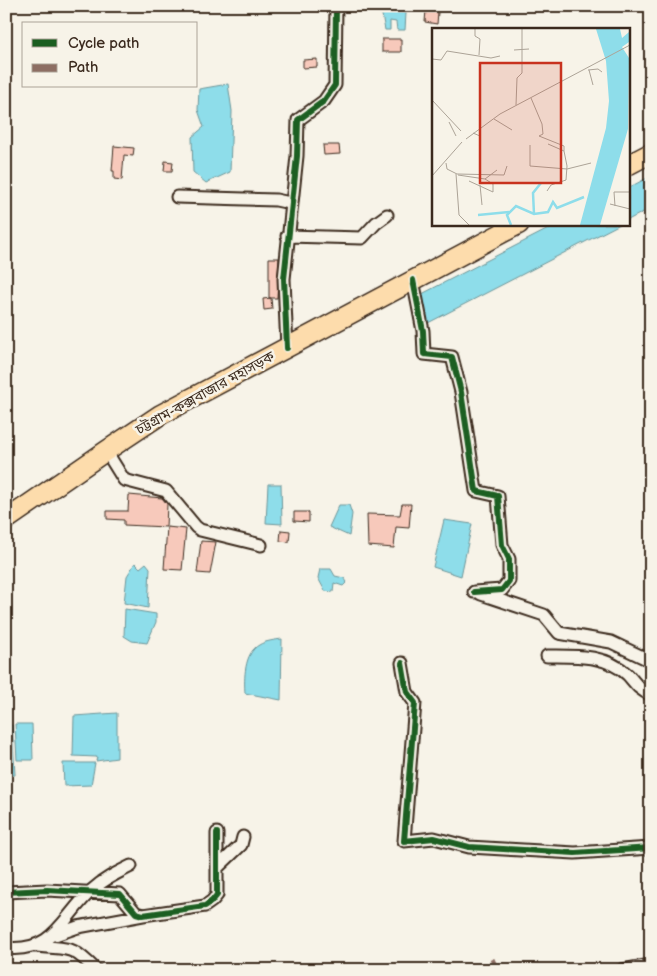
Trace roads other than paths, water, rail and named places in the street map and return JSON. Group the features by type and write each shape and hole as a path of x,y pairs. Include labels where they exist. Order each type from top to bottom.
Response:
{"highway":[{"path":"630,165 651,154"},
{"name":"চট্টগ্রাম-কক্সবাজার মহাসড়ক","path":"6,520 106,450 160,415 517,225"}],"street":[{"path":"287,348 284,279 290,203 297,156 298,120 324,101 335,85 336,6"},
{"path":"177,197 276,200 290,203"},
{"path":"288,236 362,238 376,223 387,215"},
{"path":"413,280 423,331 424,354 452,357 461,392 476,491 498,496 502,545 510,559 509,581 502,590 474,592 544,615 559,633 611,642 651,661"},
{"path":"106,450 124,480 166,491 196,528 261,545"},
{"path":"547,656 582,655 610,663 628,675 638,689 651,695"},
{"path":"402,663 407,692 415,703 404,841 434,838 469,847 575,853 651,848"},
{"path":"37,946 53,936 78,927 205,906 212,902 216,895 218,867 216,833"},
{"path":"218,867 242,845 243,837"},
{"path":"53,936 90,891 111,875 131,866"},
{"path":"6,892 90,891 120,894 136,914 143,916"},
{"path":"6,948 37,946 75,951 96,970"},
{"path":"75,951 85,970"},
{"path":"622,970 651,965"}],"water":[{"path":"399,8 406,13 405,30 397,30 396,22 390,21 390,30 385,30 381,10"},
{"path":"228,84 232,111 230,172 206,183 193,172 192,137 204,127 198,110 199,89"},
{"path":"651,176 651,208 630,219 630,187"},
{"path":"556,225 618,225 426,324 420,295"},
{"path":"268,484 281,484 282,524 266,523"},
{"path":"339,505 349,505 352,514 349,536 329,527"},
{"path":"444,520 472,524 461,576 433,567"},
{"path":"135,563 140,568 146,563 150,568 148,608 124,603 127,576"},
{"path":"320,569 331,569 335,576 344,578 347,582 343,586 334,583 333,592 325,591 318,578"},
{"path":"125,609 156,614 156,622 147,643 132,641 124,636"},
{"path":"282,639 281,700 245,693 245,674 250,654 261,644"},
{"path":"117,713 117,758 96,761 97,757 73,756 74,716"},
{"path":"15,724 32,724 33,760 17,760"},
{"path":"6,725 12,725 15,775 6,776"},
{"path":"63,763 95,763 91,785 64,786"}]}
